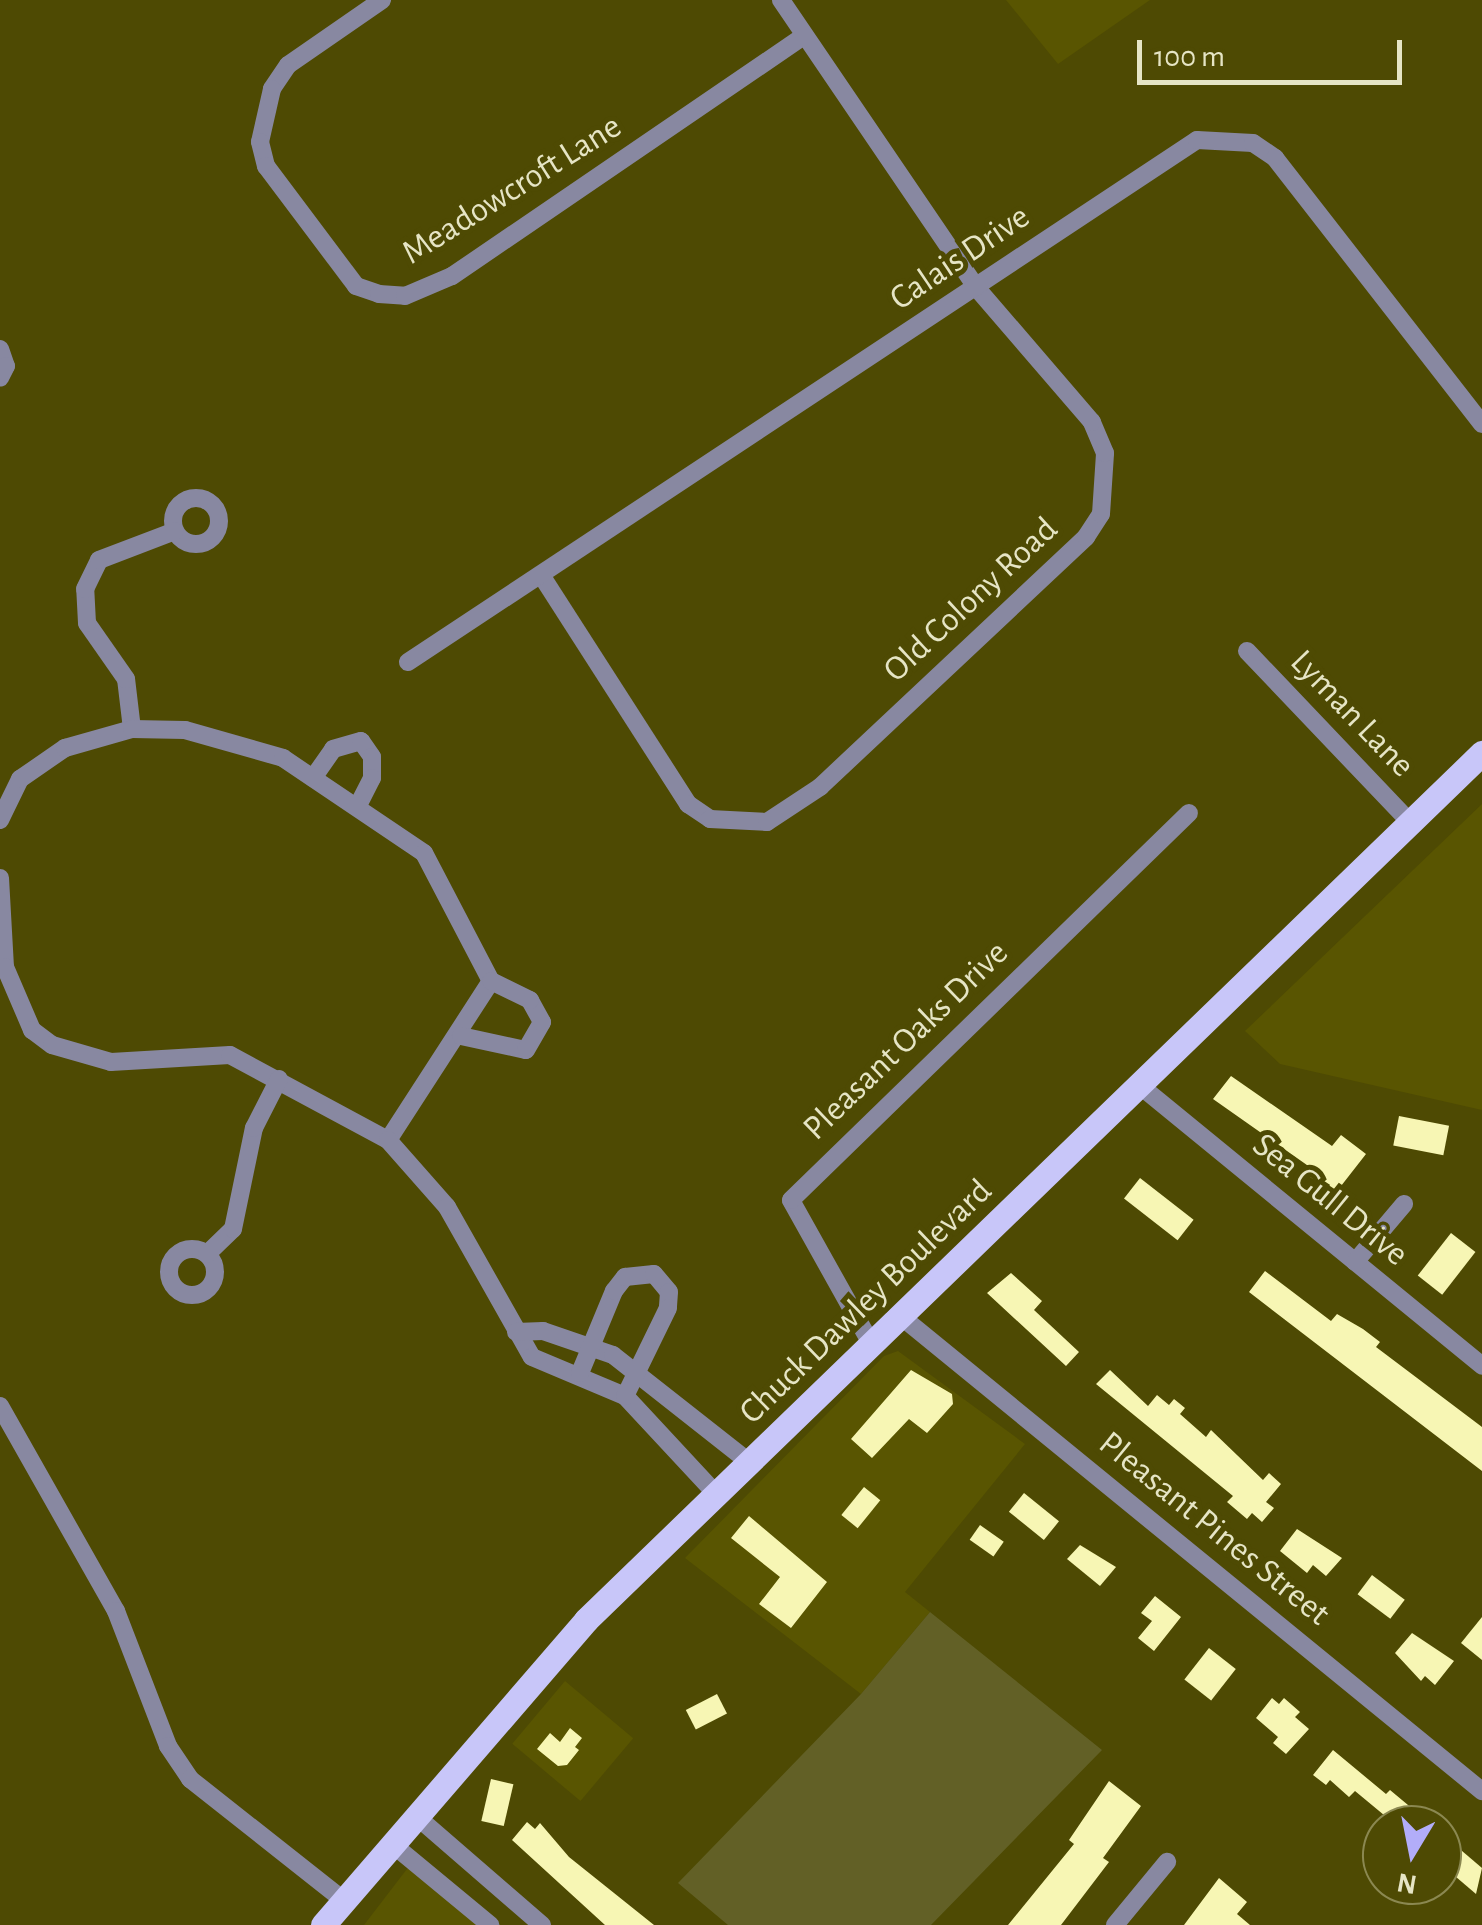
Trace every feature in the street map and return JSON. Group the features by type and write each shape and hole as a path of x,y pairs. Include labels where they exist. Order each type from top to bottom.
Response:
{"main road":[{"name":"Chuck Dawley Boulevard","path":"324,1925 565,1642 904,1318 1138,1084 1482,752"}],"street":[{"name":"Meadowcroft Lane","path":"382,0 288,65 272,89 260,142 266,166 356,286 379,294 405,296 452,276 804,36"},
{"name":"Old Colony Road","path":"544,578 688,804 710,819 767,822 792,810 1086,537 1101,514 1105,453 1092,422 976,287 781,0"},
{"name":"Calais Drive","path":"408,662 544,578 1167,154 1196,140 1253,143 1275,158 1482,424"},
{"path":"0,349 6,366 0,378"},
{"path":"132,729 126,679 87,623 85,588 100,560 175,531"},
{"name":"Lyman Lane","path":"1247,651 1410,822"},
{"path":"0,820 20,779 65,748 132,729 185,730 283,758 424,853 491,981 530,1000 542,1022 526,1050 461,1036"},
{"path":"314,778 333,749 360,741 372,757 372,778 358,806"},
{"name":"Pleasant Oaks Drive","path":"872,1347 791,1200 1190,813"},
{"path":"0,878 5,967 32,1030 52,1046 111,1062 230,1055 388,1140 448,1207 532,1357 580,1373 625,1396 716,1494"},
{"path":"388,1140 461,1036 491,981"},
{"path":"207,1254 233,1229 254,1128 279,1078"},
{"name":"Sea Gull Drive","path":"1138,1084 1482,1366"},
{"path":"1355,1262 1404,1204"},
{"path":"580,1373 625,1277 654,1274 669,1292 668,1308 625,1396"},
{"name":"Pleasant Pines Street","path":"904,1318 1482,1791"},
{"path":"516,1332 543,1331 591,1347 637,1370 750,1463"},
{"path":"0,1406 116,1611 168,1746 190,1779 342,1900"},
{"path":"415,1815 542,1925"},
{"path":"391,1843 490,1925"},
{"path":"1115,1925 1167,1862"},
{"path":"448,1890 472,1864"}],"shaded area":[{"path":"1006,0 1150,0 1058,64"},
{"path":"1482,804 1482,1110 1280,1064 1245,1031"},
{"path":"898,1351 1025,1444 905,1592 930,1612 861,1694 685,1558 884,1356"},
{"path":"930,1612 1102,1750 931,1925 728,1925 678,1883 861,1694"},
{"path":"565,1681 633,1738 580,1801 512,1744"},
{"path":"410,1865 482,1925 364,1925"}],"building":[{"path":"1231,1076 1332,1146 1341,1135 1366,1154 1334,1195 1309,1176 1314,1170 1213,1099"},
{"path":"1399,1116 1449,1126 1443,1155 1393,1145"},
{"path":"1140,1178 1194,1220 1178,1240 1124,1198"},
{"path":"1451,1233 1475,1252 1442,1295 1418,1276"},
{"path":"1265,1271 1331,1321 1337,1314 1363,1329 1380,1342 1376,1347 1482,1427 1482,1471 1249,1292"},
{"path":"1011,1273 1042,1301 1034,1310 1079,1352 1066,1366 987,1293"},
{"path":"911,1370 952,1394 953,1404 927,1433 909,1419 872,1458 851,1439"},
{"path":"1110,1370 1148,1406 1157,1395 1169,1405 1174,1399 1185,1408 1180,1414 1206,1437 1211,1430 1263,1480 1269,1473 1281,1484 1266,1502 1274,1508 1262,1522 1252,1513 1247,1519 1227,1502 1233,1496 1096,1384"},
{"path":"864,1487 880,1500 858,1528 841,1515"},
{"path":"1024,1493 1059,1521 1044,1540 1009,1512"},
{"path":"749,1516 827,1582 791,1628 759,1604 780,1577 731,1538"},
{"path":"980,1525 1004,1542 993,1556 970,1540"},
{"path":"1297,1529 1342,1558 1326,1576 1313,1565 1307,1573 1280,1551"},
{"path":"1080,1545 1116,1567 1100,1586 1067,1559"},
{"path":"1372,1575 1405,1600 1390,1619 1358,1594"},
{"path":"1155,1596 1181,1617 1154,1651 1138,1638 1152,1621 1141,1613"},
{"path":"1482,1617 1482,1660 1461,1643"},
{"path":"1412,1633 1454,1661 1435,1685 1425,1676 1421,1681 1395,1653"},
{"path":"1209,1648 1236,1669 1211,1700 1184,1680"},
{"path":"717,1694 727,1714 696,1729 686,1710"},
{"path":"1272,1698 1279,1704 1284,1698 1300,1712 1295,1717 1309,1729 1286,1754 1273,1743 1278,1737 1256,1718"},
{"path":"570,1728 582,1738 575,1747 579,1750 567,1765 558,1766 537,1749 550,1733 560,1742"},
{"path":"1333,1750 1386,1794 1390,1790 1408,1805 1372,1805 1355,1791 1349,1797 1330,1780 1326,1785 1313,1775"},
{"path":"491,1779 513,1784 504,1826 481,1821"},
{"path":"1109,1781 1141,1806 1103,1858 1109,1862 1061,1925 1008,1925 1074,1844 1069,1840"},
{"path":"527,1822 535,1829 540,1823 569,1857 654,1925 605,1925 512,1840"},
{"path":"1462,1851 1482,1868 1476,1894 1462,1882"},
{"path":"1219,1878 1247,1902 1237,1914 1250,1925 1184,1925"}]}
